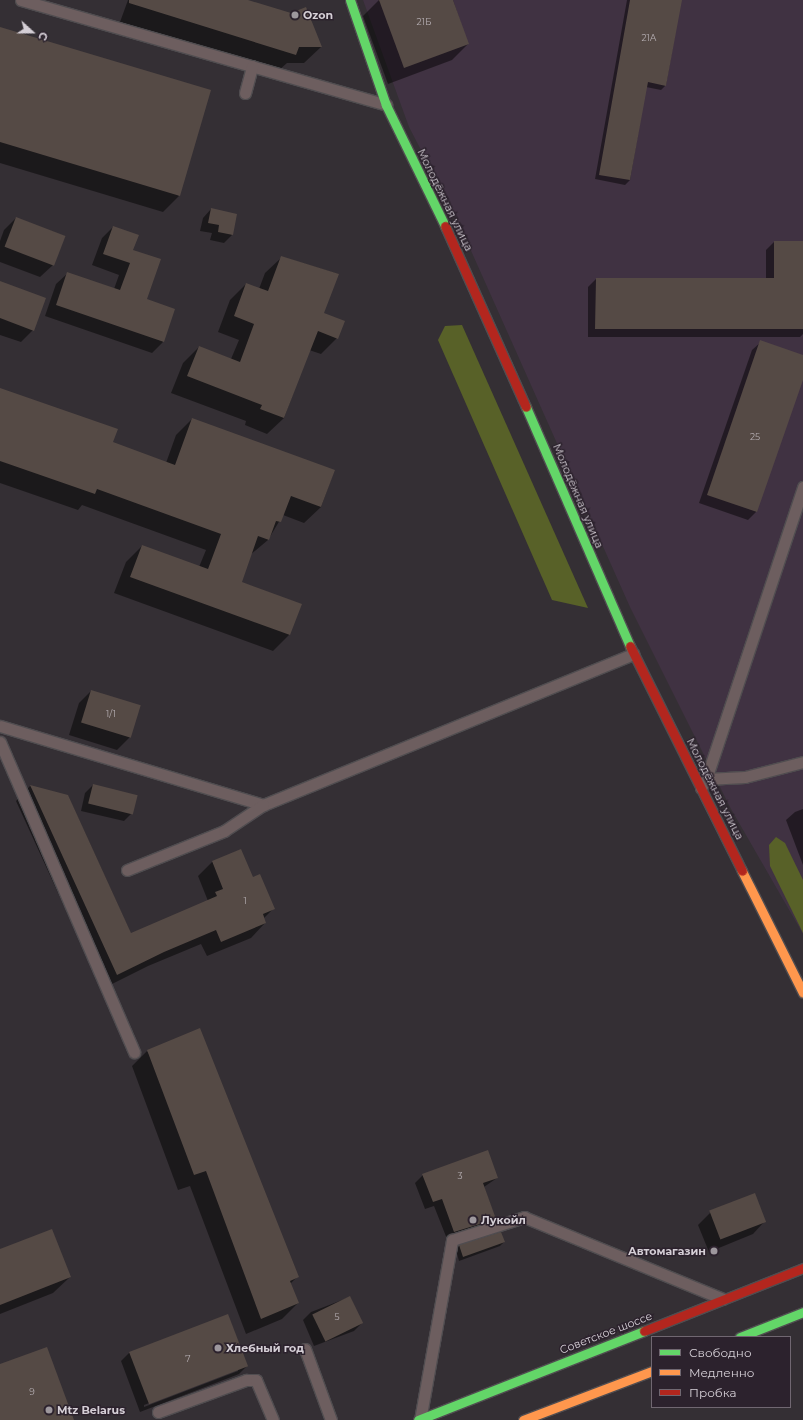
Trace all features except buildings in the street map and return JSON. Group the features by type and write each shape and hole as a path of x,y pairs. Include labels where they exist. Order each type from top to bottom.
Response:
{"main road":[{"name":"Молодёжная улица","path":"350,0 386,105 476,293 634,654 703,783 803,993"},
{"path":"786,1276 803,1259"},
{"name":"Советское шоссе","path":"419,1420 726,1300 803,1268"},
{"path":"743,1336 803,1312"},
{"path":"523,1420 651,1371"}],"lane":[{"path":"21,0 386,105"},
{"path":"244,93 252,66"},
{"path":"803,487 703,783 745,777 803,762"},
{"path":"127,870 224,831 263,805 634,654"},
{"path":"0,726 263,805"},
{"path":"0,742 134,1052"},
{"path":"419,1420 452,1240 524,1217 726,1300"},
{"path":"305,1349 331,1420"},
{"path":"158,1412 246,1380 256,1380 273,1420"}],"shaded area":[{"path":"363,0 803,0 803,934 731,809 630,607 456,217 409,127"}],"green space":[{"path":"462,325 588,608 552,600 438,340 445,326"},
{"path":"776,837 785,843 803,880 803,933 770,866 769,845"}],"traffic: fast":[{"path":"350,0 386,105 445,226"},
{"path":"526,407 630,646"},
{"path":"743,1336 803,1312"},
{"path":"418,1420 644,1331"}],"traffic: slow":[{"path":"742,871 803,993"},
{"path":"523,1420 651,1371"}],"traffic: jam":[{"path":"445,226 526,407"},
{"path":"630,646 742,871"},
{"path":"644,1331 803,1268"}],"place":[{"name":"Ozon","path":"295,15"},
{"name":"Лукойл","path":"473,1220"},
{"name":"Автомагазин","path":"714,1251"},
{"name":"Хлебный год","path":"218,1348"},
{"name":"Mtz Belarus","path":"49,1410"}]}
